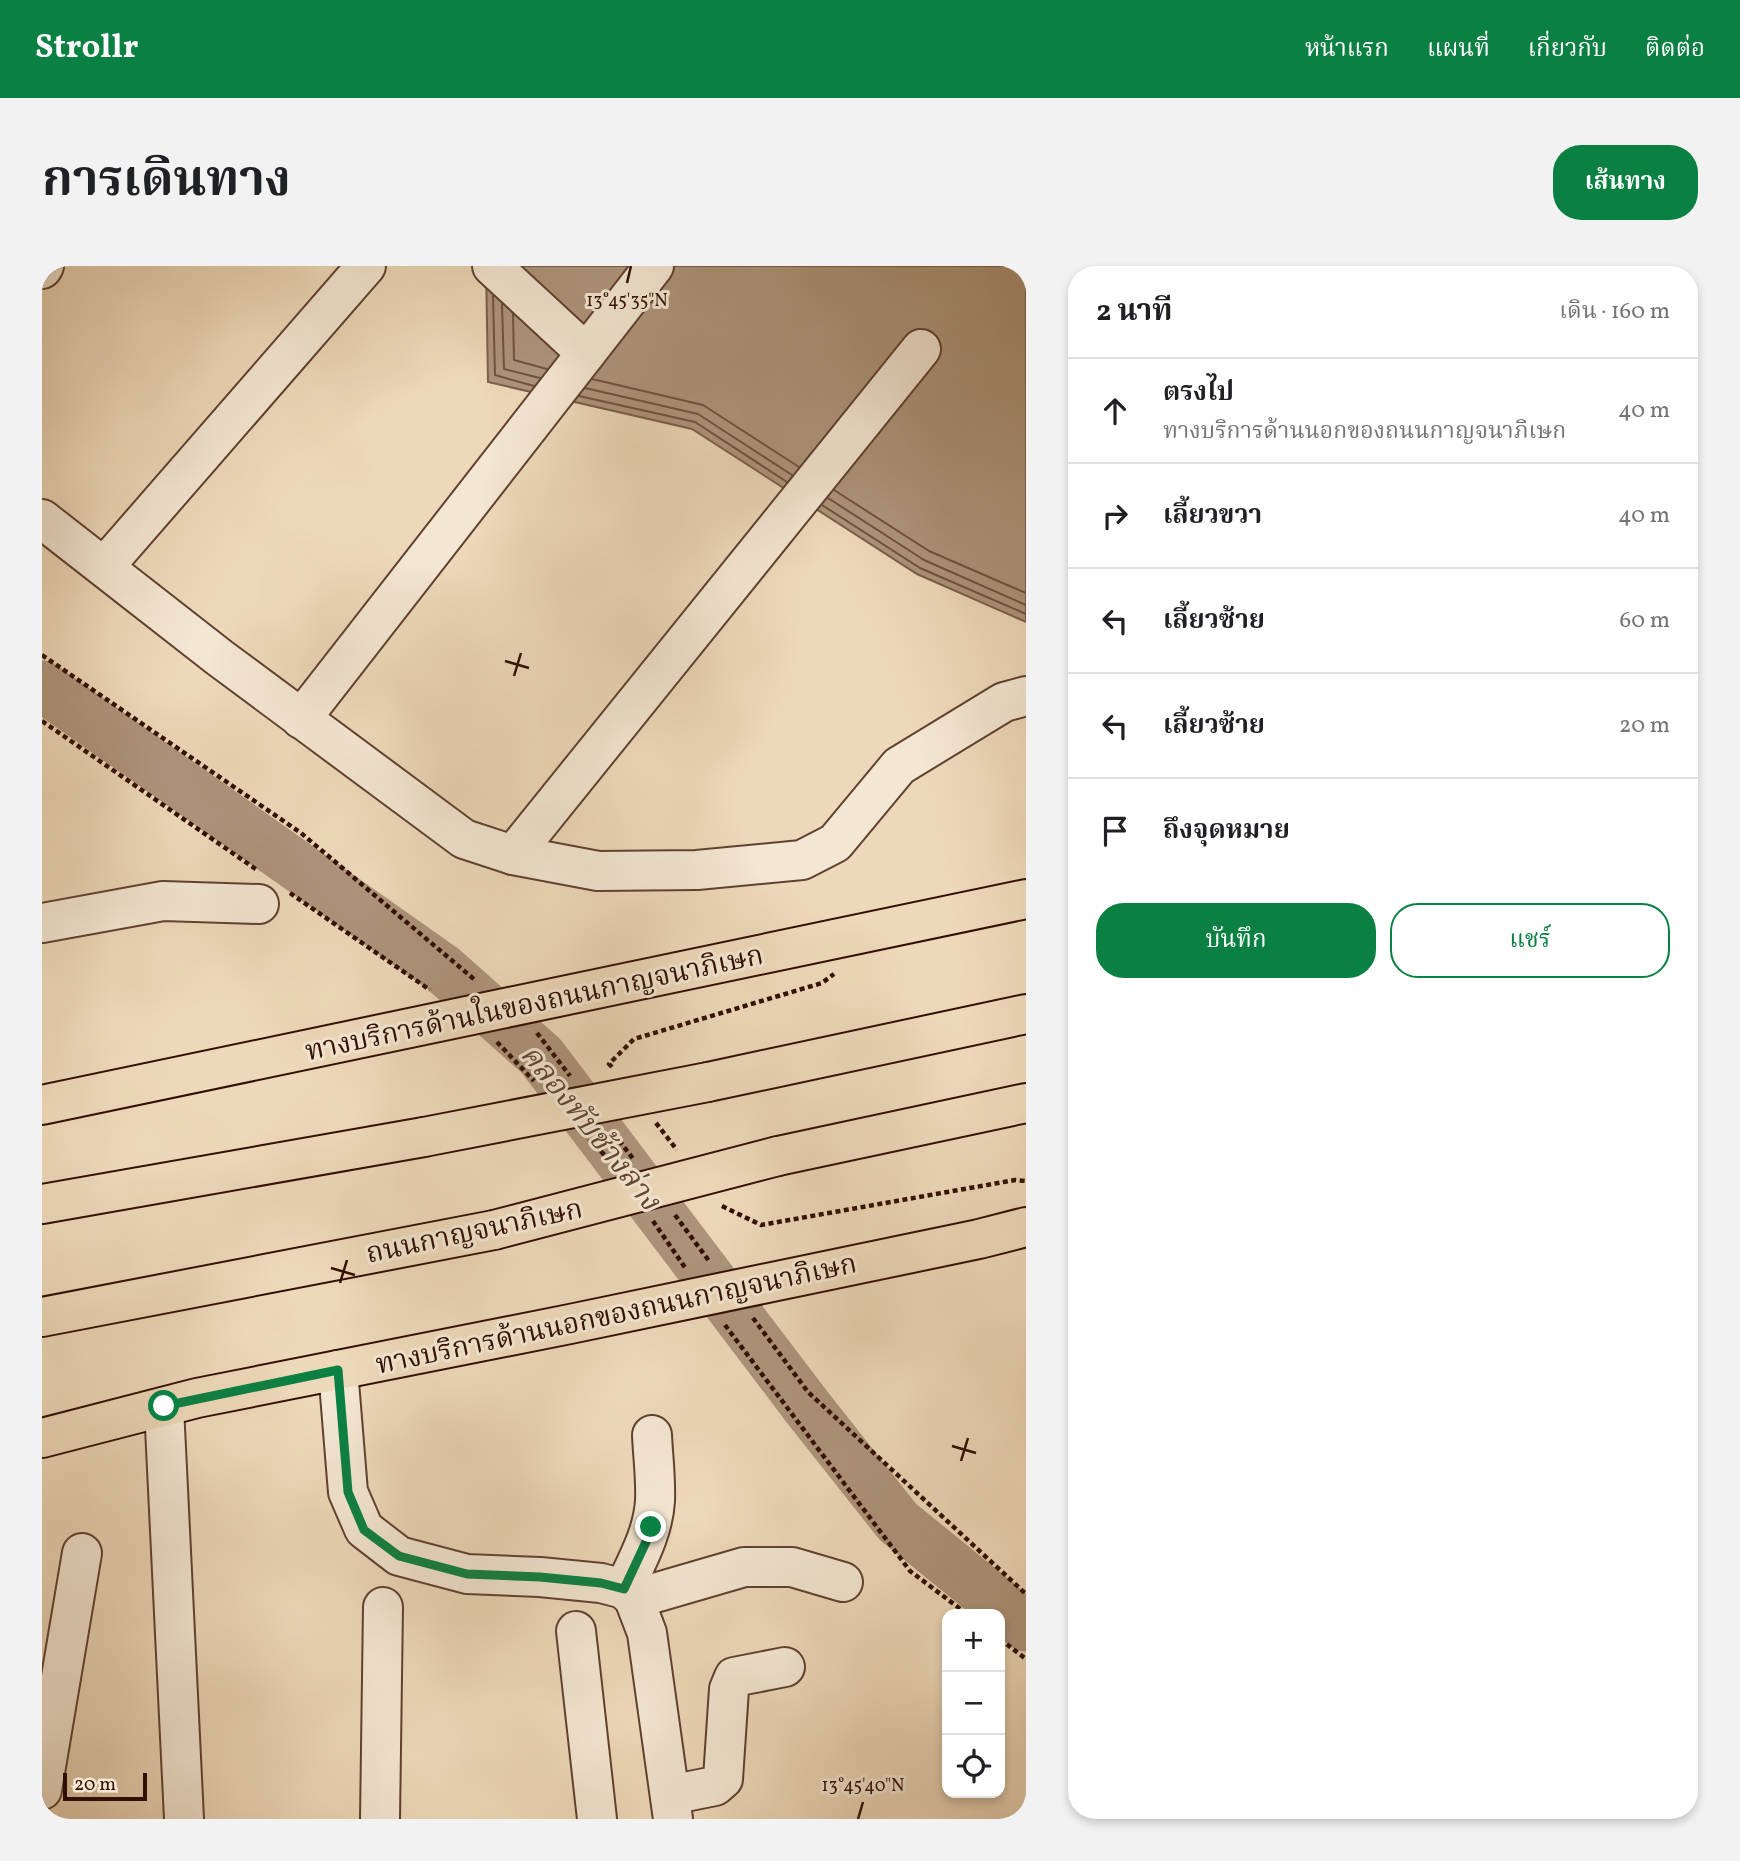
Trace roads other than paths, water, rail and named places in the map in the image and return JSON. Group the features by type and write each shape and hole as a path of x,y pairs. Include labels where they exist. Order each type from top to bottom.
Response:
{"main road":[{"name":"ทางบริการด้านในของถนนกาญจนาภิเษก","path":"42,1105 1026,898"},
{"path":"42,1204 424,1137 708,1082 1026,1014"},
{"name":"ถนนกาญจนาภิเษก","path":"42,1317 494,1230 778,1156 1026,1103"},
{"name":"ทางบริการด้านนอกของถนนกาญจนาภิเษก","path":"42,1438 164,1406 570,1324 1026,1227"}],"street":[{"path":"104,568 366,266"},
{"path":"492,266 586,353"},
{"path":"301,719 654,266"},
{"path":"513,855 921,349"},
{"path":"42,519 301,719 464,839 513,855 598,871 697,870 802,859 835,843 899,766 1004,702 1026,696"},
{"path":"42,923 163,901 259,904"},
{"path":"338,1370 348,1492 364,1530 399,1556 467,1574 601,1583 629,1594 744,1567 792,1567 843,1582"},
{"path":"164,1406 184,1819"},
{"path":"652,1435 655,1501 651,1527 629,1594 647,1633 671,1807 715,1786 723,1779 729,1689 734,1677 785,1667"},
{"path":"42,1790 82,1553"},
{"path":"380,1819 383,1607"},
{"path":"576,1631 597,1819"}],"water":[{"path":"486,266 1026,266 1026,622 917,574 692,429 488,382"}],"waterway":[{"name":"คลองทับช้างล่าง","path":"42,686 443,969 541,1056 807,1407 898,1522 1026,1626"}]}
